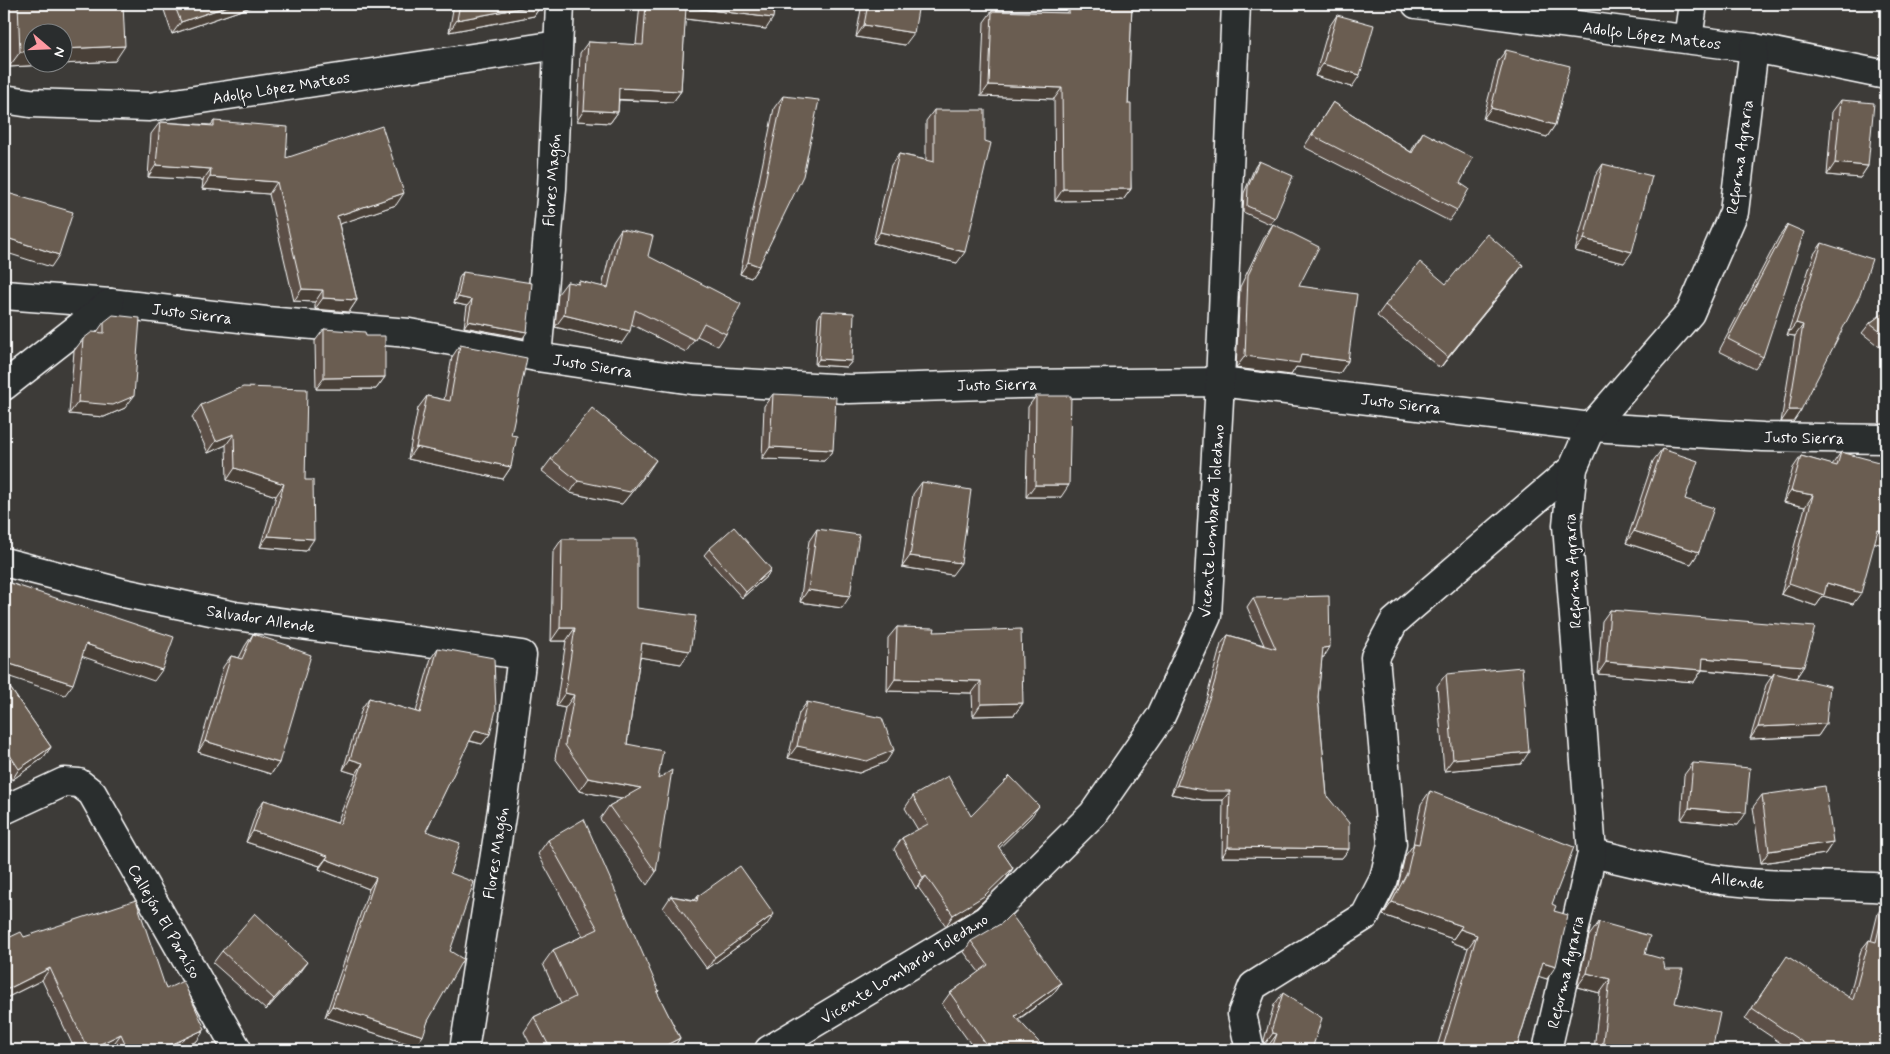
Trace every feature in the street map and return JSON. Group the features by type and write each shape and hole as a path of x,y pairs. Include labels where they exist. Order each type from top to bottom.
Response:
{"street":[{"name":"Flores Magón","path":"537,357 552,188 560,4"},
{"name":"Vicente Lombardo Toledano","path":"769,1050 986,920 1093,814 1161,716 1207,616 1220,382 1236,4"},
{"name":"Adolfo López Mateos","path":"1416,4 1514,11 1754,48 1886,75"},
{"path":"1688,39 1693,4"},
{"name":"Adolfo López Mateos","path":"4,99 30,103 149,108 558,45"},
{"name":"Reforma Agraria","path":"1547,1050 1592,853 1567,525 1572,468 1591,427 1690,313 1734,212 1754,48"},
{"name":"Justo Sierra","path":"4,295 110,303 266,321 409,333 537,357 692,380 849,388 1220,382 1591,427 1762,437 1886,439"},
{"path":"4,386 110,303"},
{"path":"1250,1050 1242,1014 1253,986 1364,916 1384,879 1392,844 1375,658 1394,622 1572,468"},
{"name":"Salvador Allende","path":"4,562 124,593 235,616 522,655"},
{"name":"Flores Magón","path":"464,1050 503,801 522,655"},
{"name":"Callejón El Paraíso","path":"4,810 64,782 79,783 92,793 238,1050"},
{"name":"Allende","path":"1592,853 1716,879 1886,888"}],"building":[{"path":"18,4 123,4 125,46 72,49 72,22 22,22 22,52 20,52"},
{"path":"174,4 234,4 181,22"},
{"path":"460,4 542,4 457,20"},
{"path":"646,4 775,4 773,18 686,7 681,91 619,88 618,112 584,110 588,42 643,45"},
{"path":"868,4 919,4 914,33 864,25"},
{"path":"1094,4 1132,4 1128,104 1131,104 1131,189 1063,189 1062,88 989,85 992,11 1069,13 1069,9 1094,10"},
{"path":"1337,15 1374,25 1360,75 1323,64"},
{"path":"1506,50 1570,66 1555,125 1491,108"},
{"path":"783,96 819,100 803,176 759,266 748,262"},
{"path":"1841,100 1874,103 1868,166 1835,163"},
{"path":"1333,102 1412,153 1423,132 1473,158 1460,183 1469,189 1457,210 1312,135"},
{"path":"934,110 985,110 985,141 991,143 965,252 880,232 899,154 934,162"},
{"path":"214,121 288,127 286,158 382,126 404,193 337,216 357,300 323,298 323,290 302,289 277,182 210,177 211,169 156,165 160,122 214,126"},
{"path":"1259,161 1293,176 1275,218 1247,206 1248,187"},
{"path":"1603,164 1652,176 1632,252 1584,239"},
{"path":"4,192 73,212 59,255 4,237"},
{"path":"1273,224 1319,247 1299,286 1357,294 1348,361 1301,355 1299,363 1245,356 1248,275"},
{"path":"1788,225 1804,232 1763,357 1728,339"},
{"path":"621,229 653,236 648,256 741,304 726,334 704,323 695,340 635,310 630,331 564,315 567,282 579,284 579,281 608,288"},
{"path":"1487,234 1523,265 1448,357 1385,305 1420,262 1446,284"},
{"path":"1822,243 1872,259 1860,295 1801,410 1789,410 1803,325 1796,323"},
{"path":"463,272 532,283 527,332 468,321 472,300 458,297"},
{"path":"822,311 854,313 852,361 819,359"},
{"path":"1886,311 1886,335 1870,323"},
{"path":"113,315 140,318 134,396 113,405 78,402 83,339 92,332 104,333 104,322"},
{"path":"324,329 365,332 366,336 385,336 385,377 324,378"},
{"path":"460,345 527,358 511,435 517,436 511,467 416,447 427,396 450,401"},
{"path":"243,387 307,389 305,480 313,480 314,539 268,536 284,484 235,468 234,434 216,441 201,405"},
{"path":"773,394 836,397 833,450 770,447"},
{"path":"1036,396 1071,396 1069,485 1035,485"},
{"path":"592,408 656,460 630,492 578,481 551,459"},
{"path":"1662,449 1698,461 1685,499 1714,508 1699,552 1634,531"},
{"path":"1841,452 1886,464 1881,493 1886,495 1886,532 1878,530 1861,593 1827,583 1824,595 1789,583 1813,495 1791,491 1801,456 1837,466"},
{"path":"922,482 971,490 961,563 910,556"},
{"path":"734,527 771,569 746,592 709,549"},
{"path":"817,529 859,535 850,596 808,590"},
{"path":"562,539 637,539 637,608 696,616 690,651 642,643 627,744 663,751 658,779 672,770 656,872 609,806 641,788 588,778 565,745 574,695 565,693 575,628 560,628"},
{"path":"4,581 174,637 162,670 86,644 73,684 4,662"},
{"path":"1329,596 1330,647 1323,648 1318,697 1327,796 1349,823 1349,849 1228,847 1230,791 1208,791 1177,785 1212,691 1228,635 1276,649 1253,598"},
{"path":"1610,610 1815,627 1804,666 1703,658 1702,670 1606,662"},
{"path":"897,627 935,628 934,632 1021,629 1023,703 981,704 981,681 895,679"},
{"path":"253,634 311,655 279,763 205,741 231,656 242,659"},
{"path":"438,648 494,658 496,710 490,734 475,730 426,831 460,843 450,873 474,882 450,951 463,959 428,1021 423,1036 332,1006 376,878 326,859 328,856 253,831 264,800 340,824 363,763 350,759 369,698 420,713"},
{"path":"1522,667 1529,752 1453,759 1446,674"},
{"path":"1774,673 1830,686 1826,724 1758,727"},
{"path":"4,679 51,747 19,769 4,746"},
{"path":"807,702 882,718 894,750 867,761 797,746"},
{"path":"1693,763 1750,768 1746,813 1689,808"},
{"path":"948,776 971,816 1010,776 1039,806 998,846 1013,868 984,896 953,915 926,876 923,878 902,838 928,824 913,796"},
{"path":"1825,786 1833,842 1769,851 1762,795"},
{"path":"1430,791 1574,847 1552,904 1556,906 1554,911 1568,915 1556,966 1543,962 1516,1050 1442,1050 1477,935 1460,929 1462,926 1392,902 1407,873 1414,843 1419,844"},
{"path":"584,819 659,991 657,992 680,1038 657,1050 551,1050 534,1017 575,997 553,950 598,929 548,840"},
{"path":"740,866 774,914 715,957 671,896 697,901 698,896"},
{"path":"136,900 166,989 183,981 205,1029 160,1050 128,1050 121,1034 88,1050 50,968 4,991 4,940 21,932 24,937"},
{"path":"1885,903 1886,1050 1814,1050 1752,1008 1787,956 1853,1000 1869,940 1876,942"},
{"path":"255,913 307,962 274,999 222,951"},
{"path":"1011,914 1061,983 1015,1016 1046,1050 990,1050 950,993 988,965 971,941 1002,923"},
{"path":"1599,922 1650,936 1645,954 1663,959 1665,969 1683,969 1675,1003 1720,1013 1712,1050 1602,1050 1610,979 1587,973"},
{"path":"1283,993 1322,1018 1313,1046 1325,1050 1271,1050 1277,1034 1273,1033 1272,1028"}]}
